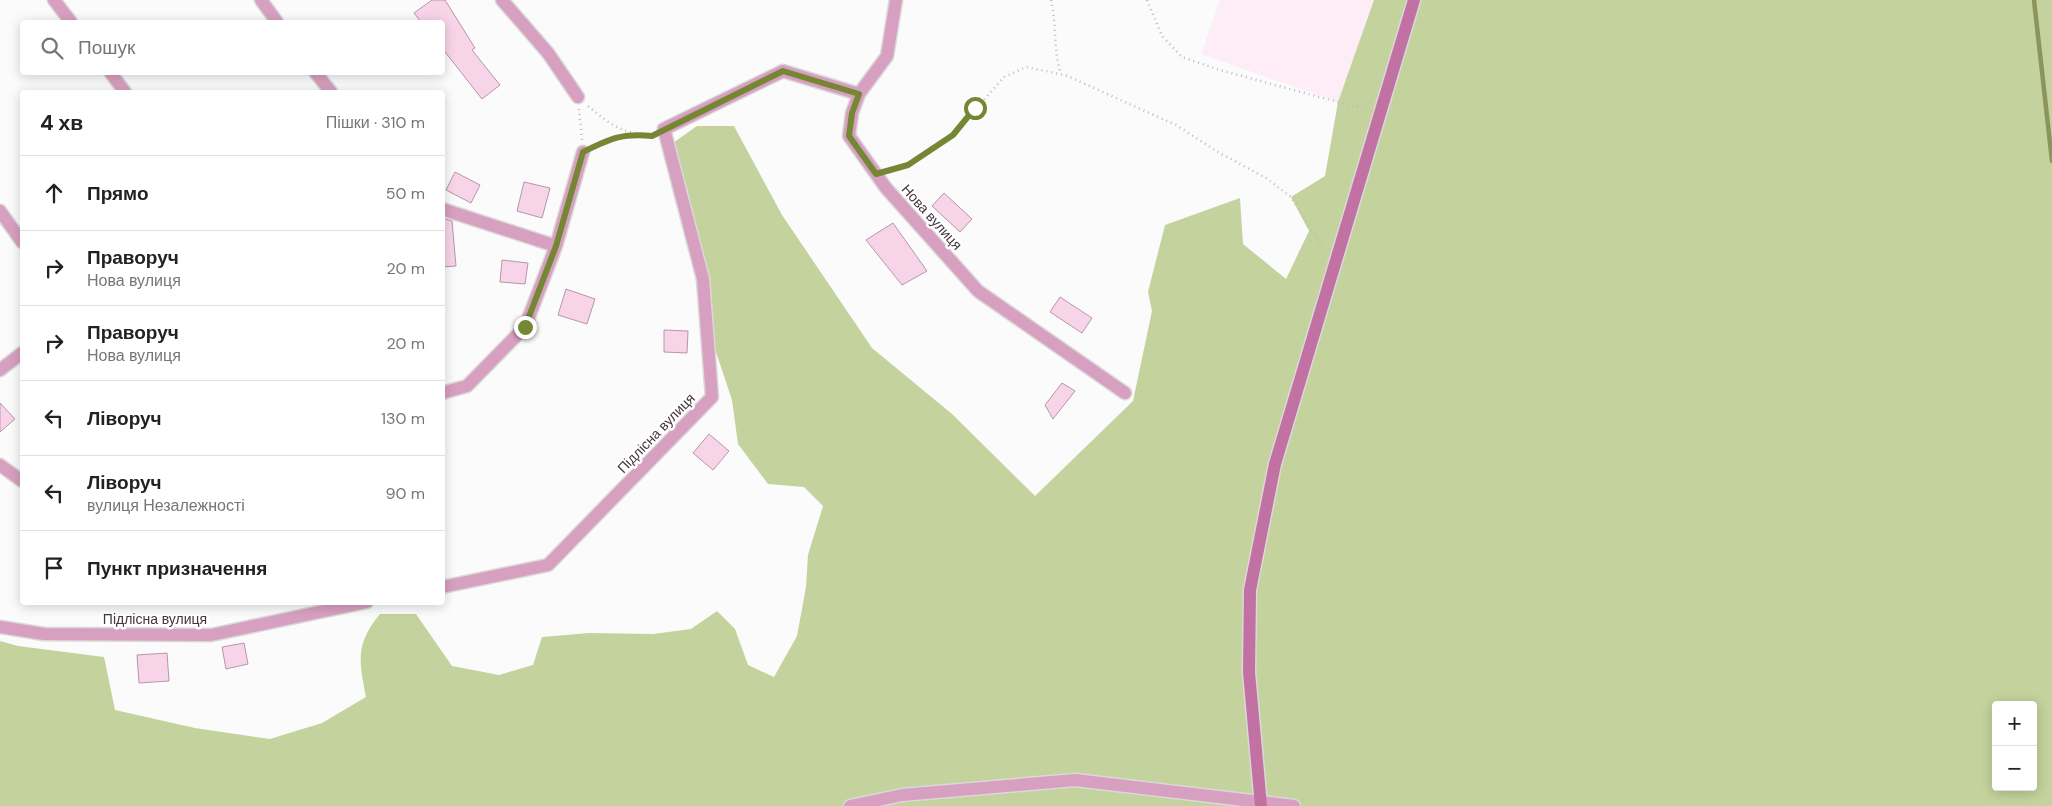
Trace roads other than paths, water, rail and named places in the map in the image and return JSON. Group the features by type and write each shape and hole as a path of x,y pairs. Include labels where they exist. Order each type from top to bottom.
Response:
{"street":[{"path":"54,0 69,20"},
{"path":"261,0 276,20"},
{"path":"502,0 548,53 578,97"},
{"name":"Нова вулиця","path":"896,0 887,56 859,94 852,113 849,136 876,174 978,291 1124,393"},
{"path":"1261,803 1249,672 1250,590 1274,464 1414,0"},
{"name":"Підлісна вулиця","path":"445,586 548,565 712,397 703,279 664,129 783,71 859,94"},
{"path":"112,75 124,90"},
{"path":"317,75 329,90"},
{"path":"445,393 467,386 525,327 556,246 583,152"},
{"path":"445,210 556,246"},
{"path":"0,212 20,239"},
{"path":"0,370 20,355"},
{"path":"0,465 20,480"},
{"name":"Підлісна вулиця","path":"0,627 44,634 211,635 353,605"},
{"path":"850,806 902,795 1075,780 1294,806"}],"waterway":[{"path":"2034,0 2052,161"}]}
